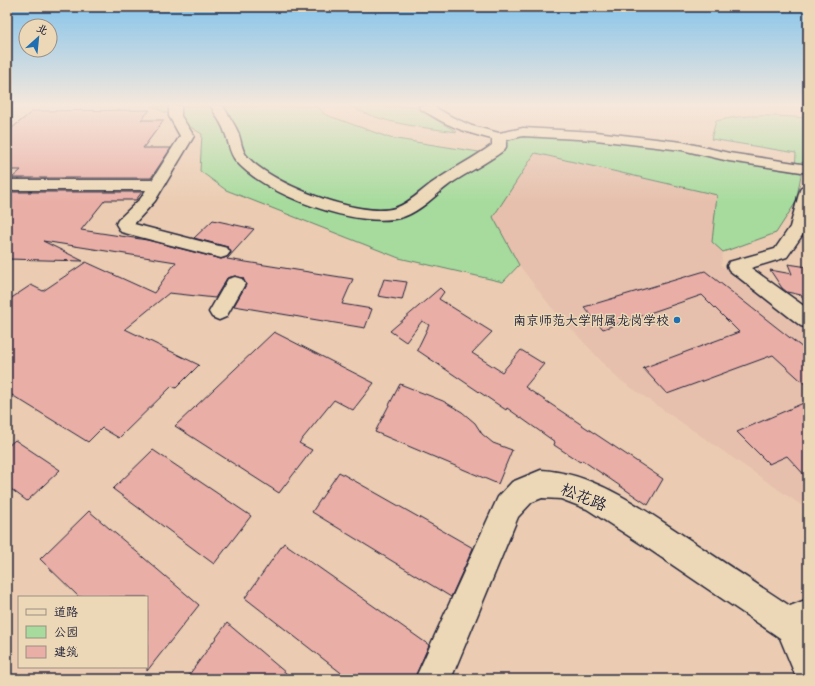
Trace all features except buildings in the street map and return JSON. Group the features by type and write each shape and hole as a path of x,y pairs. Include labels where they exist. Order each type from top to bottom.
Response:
{"street":[{"path":"186,138 147,201 127,220 125,224 127,228 221,252"},
{"path":"233,138 240,157 254,172 286,190 332,207 357,213 379,215 395,214 408,209 445,180 484,158 499,147 499,138"},
{"path":"613,138 682,146 729,157 808,169"},
{"path":"7,185 157,185"},
{"path":"808,190 799,228 781,253 736,266 808,320"},
{"path":"219,312 234,284"},
{"name":"松花路","path":"433,679 508,507 522,492 541,484 561,485 596,498 660,538 802,622"},
{"path":"802,622 796,639 803,659 808,665"}],"shaded area":[{"name":"南京师范大学附属龙岗学校","path":"535,153 718,195 712,242 723,252 721,265 808,333 808,510 617,378 550,306 519,265 493,218"}],"green space":[{"path":"202,138 390,138 479,152 454,174 460,177 510,140 515,138 585,138 684,149 711,157 795,172 796,153 711,138 808,138 796,202 776,233 723,252 712,242 717,195 535,153 493,217 519,265 503,282 399,258 226,190 200,171"}],"place":[{"name":"南京师范大学附属龙岗学校","path":"677,320"}]}
